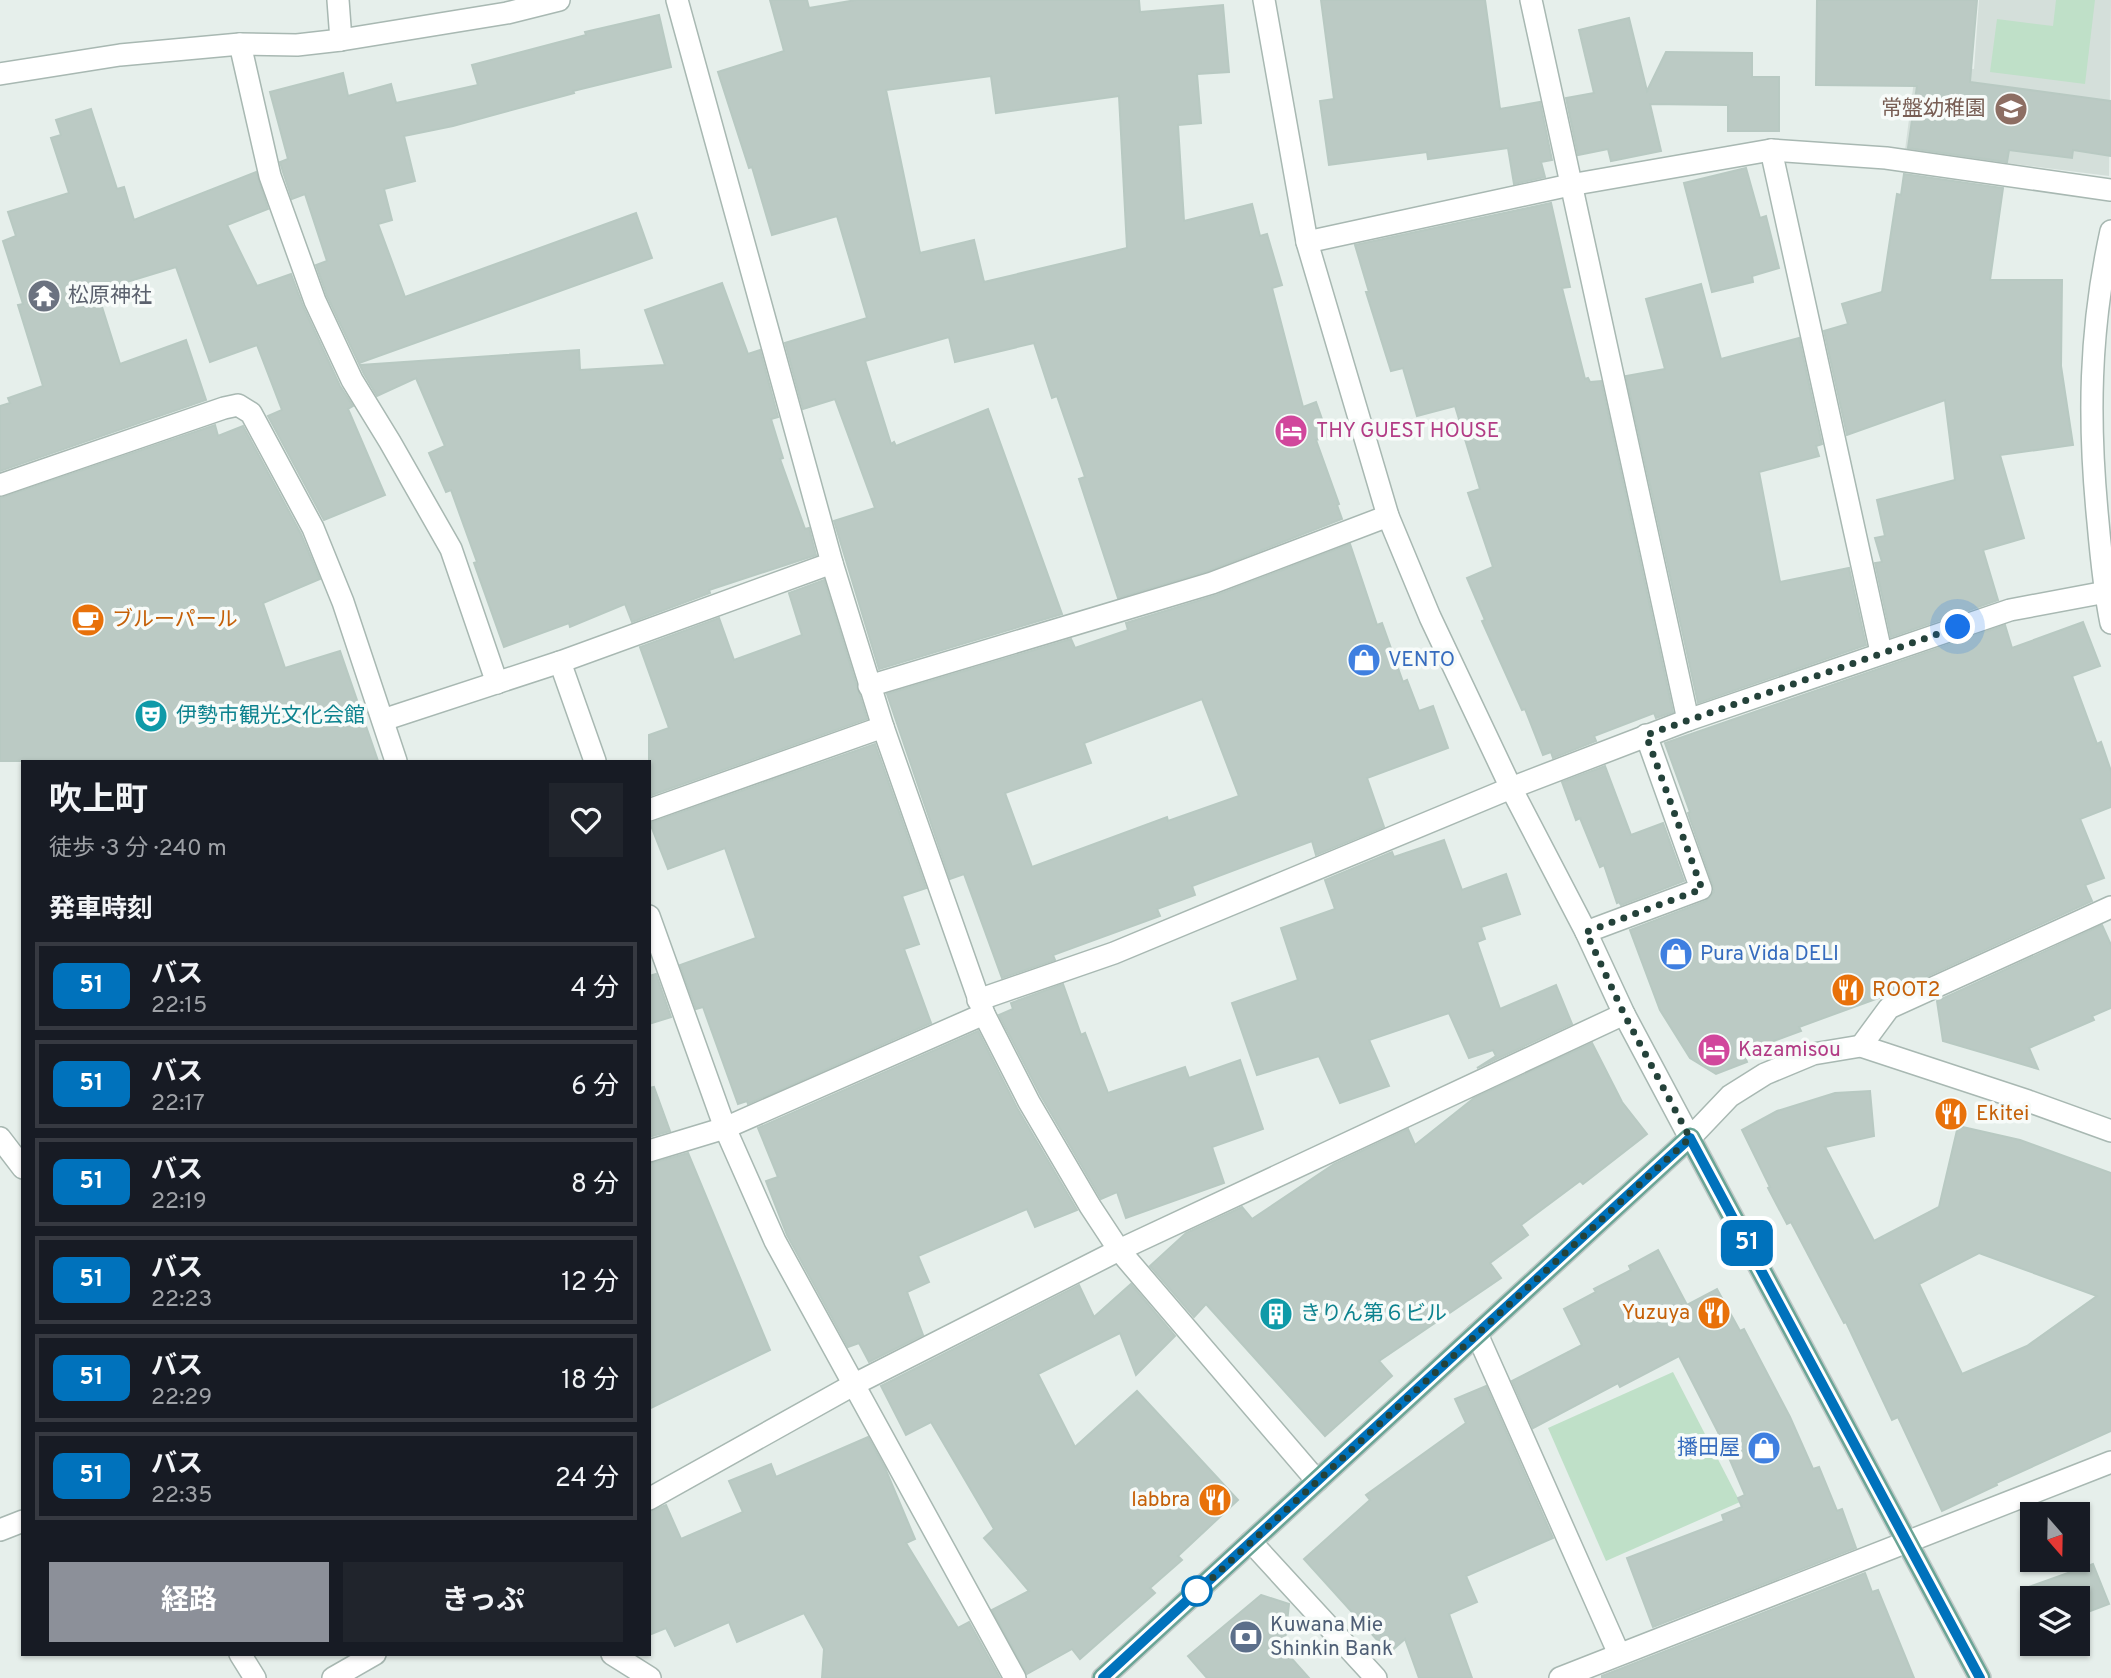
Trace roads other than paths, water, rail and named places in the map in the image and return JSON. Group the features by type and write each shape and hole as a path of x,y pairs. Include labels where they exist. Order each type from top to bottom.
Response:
{"main road":[{"path":"1103,1678 1690,1138 1980,1678"}],"street":[{"path":"338,0 341,40"},
{"path":"0,74 120,55 240,44 297,45 341,40 507,13 559,0"},
{"path":"677,0 832,563 869,686 981,1007 1029,1102 1119,1250 1317,1481"},
{"path":"1264,0 1307,242 1388,516 1430,617 1511,788 1586,932 1624,1014 1690,1138 1730,1096 1765,1074 1813,1054 1861,1046 2111,1131"},
{"path":"1531,0 1688,720"},
{"path":"240,44 271,176 315,301 352,380 451,549 497,683"},
{"path":"1307,242 1570,185 1771,150 1886,158 2111,190"},
{"path":"1771,150 1881,652"},
{"path":"2111,231 2105,258 2102,353 2092,462 2111,623"},
{"path":"0,485 224,408 238,405 251,413 313,528 343,602 396,760"},
{"path":"869,686 1212,583 1388,516"},
{"path":"383,720 560,662 832,563"},
{"path":"651,1150 725,1128 981,1007 1646,735 1881,652 2010,610 2108,591"},
{"path":"560,662 595,760"},
{"path":"651,809 883,727"},
{"path":"1586,932 1702,889 1646,735"},
{"path":"1861,1046 1889,1008 2111,907"},
{"path":"651,922 725,1128 775,1241 1015,1678"},
{"path":"651,1498 853,1385 1119,1250 1624,1014"},
{"path":"0,1138 21,1165"},
{"path":"1478,1334 1619,1654"},
{"path":"1560,1678 2111,1462"},
{"path":"0,1530 21,1522"},
{"path":"1251,1542 1376,1678"},
{"path":"241,1656 255,1678"},
{"path":"333,1678 372,1656"},
{"path":"615,1656 650,1678"}],"place":[{"name":"常盤幼稚園","path":"2011,109"},
{"name":"松原神社","path":"44,296"},
{"name":"THY GUEST HOUSE","path":"1291,431"},
{"name":"ブルーパール","path":"88,620"},
{"name":"VENTO","path":"1364,660"},
{"name":"伊勢市観光文化会館","path":"151,716"},
{"name":"Pura Vida DELI","path":"1676,954"},
{"name":"ROOT2","path":"1848,990"},
{"name":"Kazamisou","path":"1714,1050"},
{"name":"Ekitei","path":"1951,1114"},
{"name":"Yuzuya","path":"1714,1313"},
{"name":"きりん第６ビル","path":"1276,1314"},
{"name":"播田屋","path":"1764,1448"},
{"name":"labbra","path":"1215,1500"},
{"name":"Kuwana Mie Shinkin Bank","path":"1246,1637"}]}
